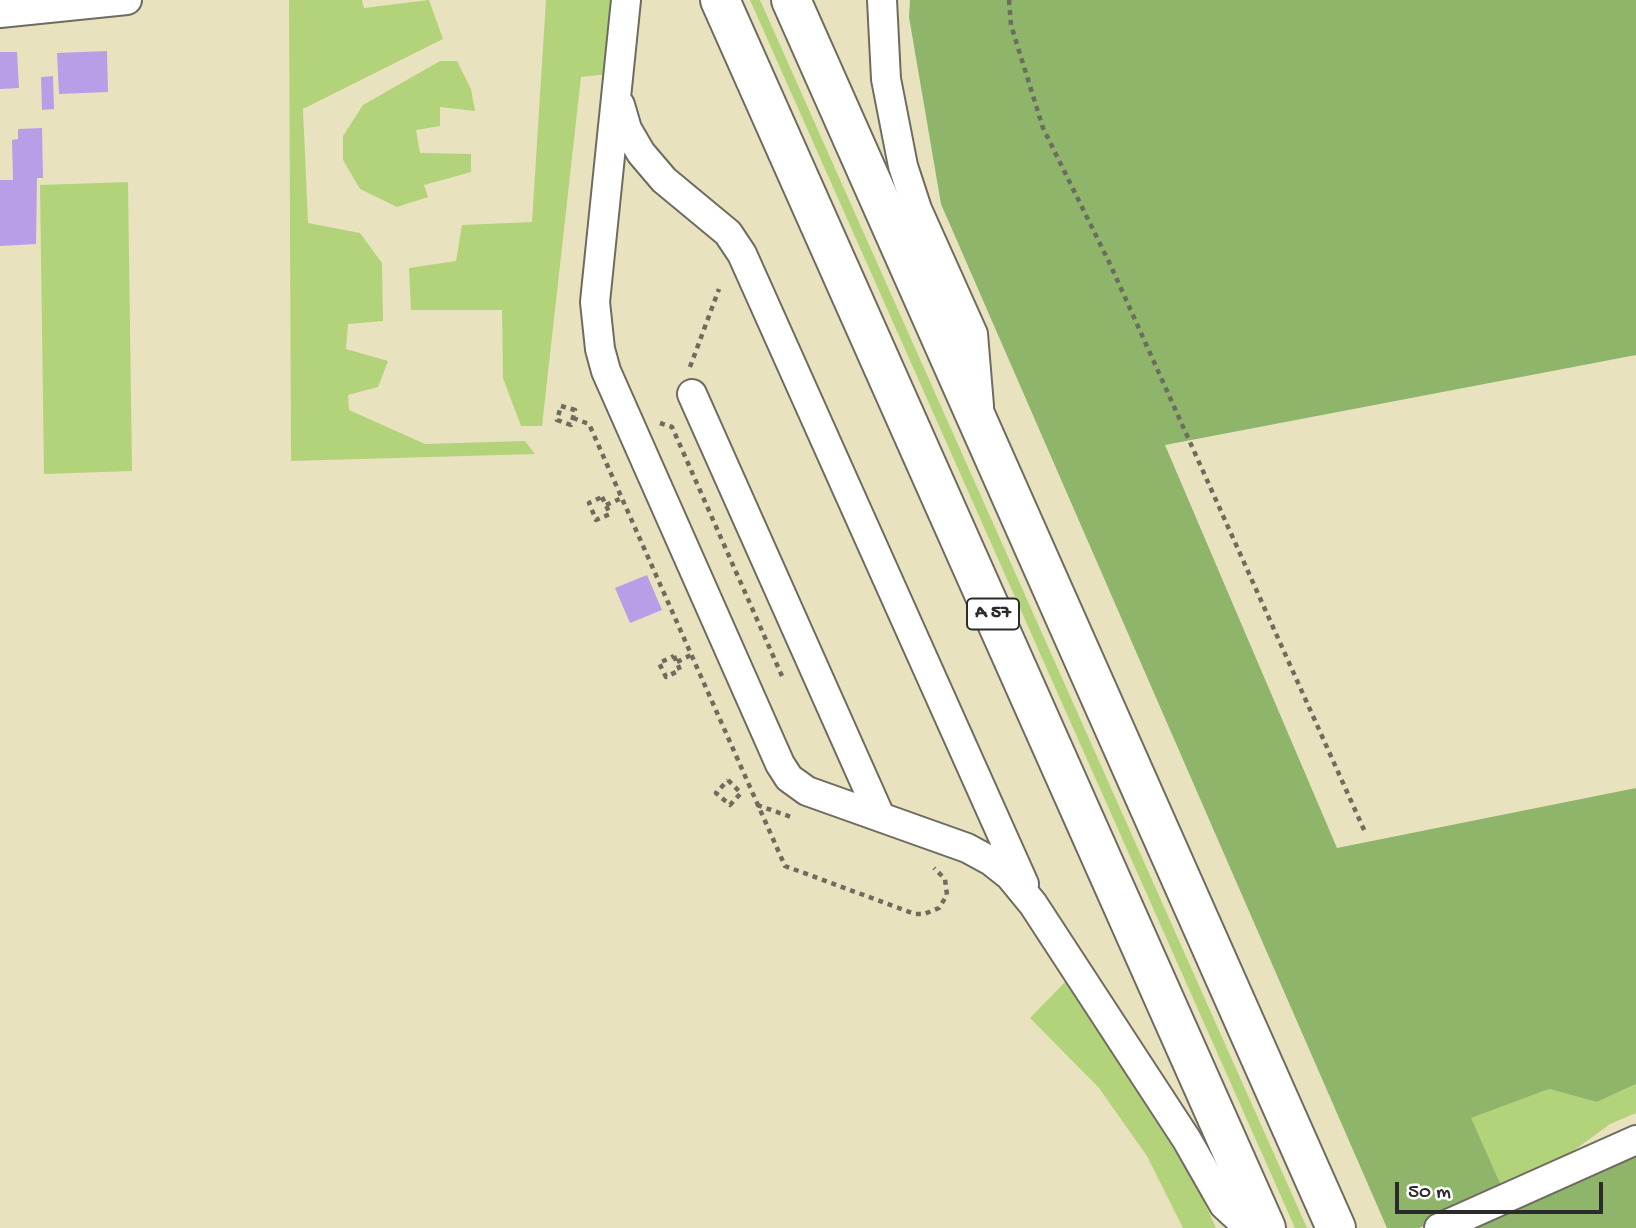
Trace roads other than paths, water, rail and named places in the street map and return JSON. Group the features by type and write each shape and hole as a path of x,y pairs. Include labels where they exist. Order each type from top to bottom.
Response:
{"highway":[{"name":"A 57","path":"720,0 1266,1228"},
{"path":"791,0 1336,1228"}],"street":[{"path":"0,13 127,0"},
{"path":"626,0 618,99 595,302 596,325 606,371 780,764 789,778 807,791 967,848 991,860 1010,876 1033,904 1187,1140 1224,1205 1249,1228"},
{"path":"882,0 885,68 893,124 917,209 973,334 982,433"},
{"path":"618,99 627,129 641,153 664,180 728,233 742,254 1033,904"},
{"path":"692,394 880,816"},
{"path":"1440,1228 1636,1140"}]}
